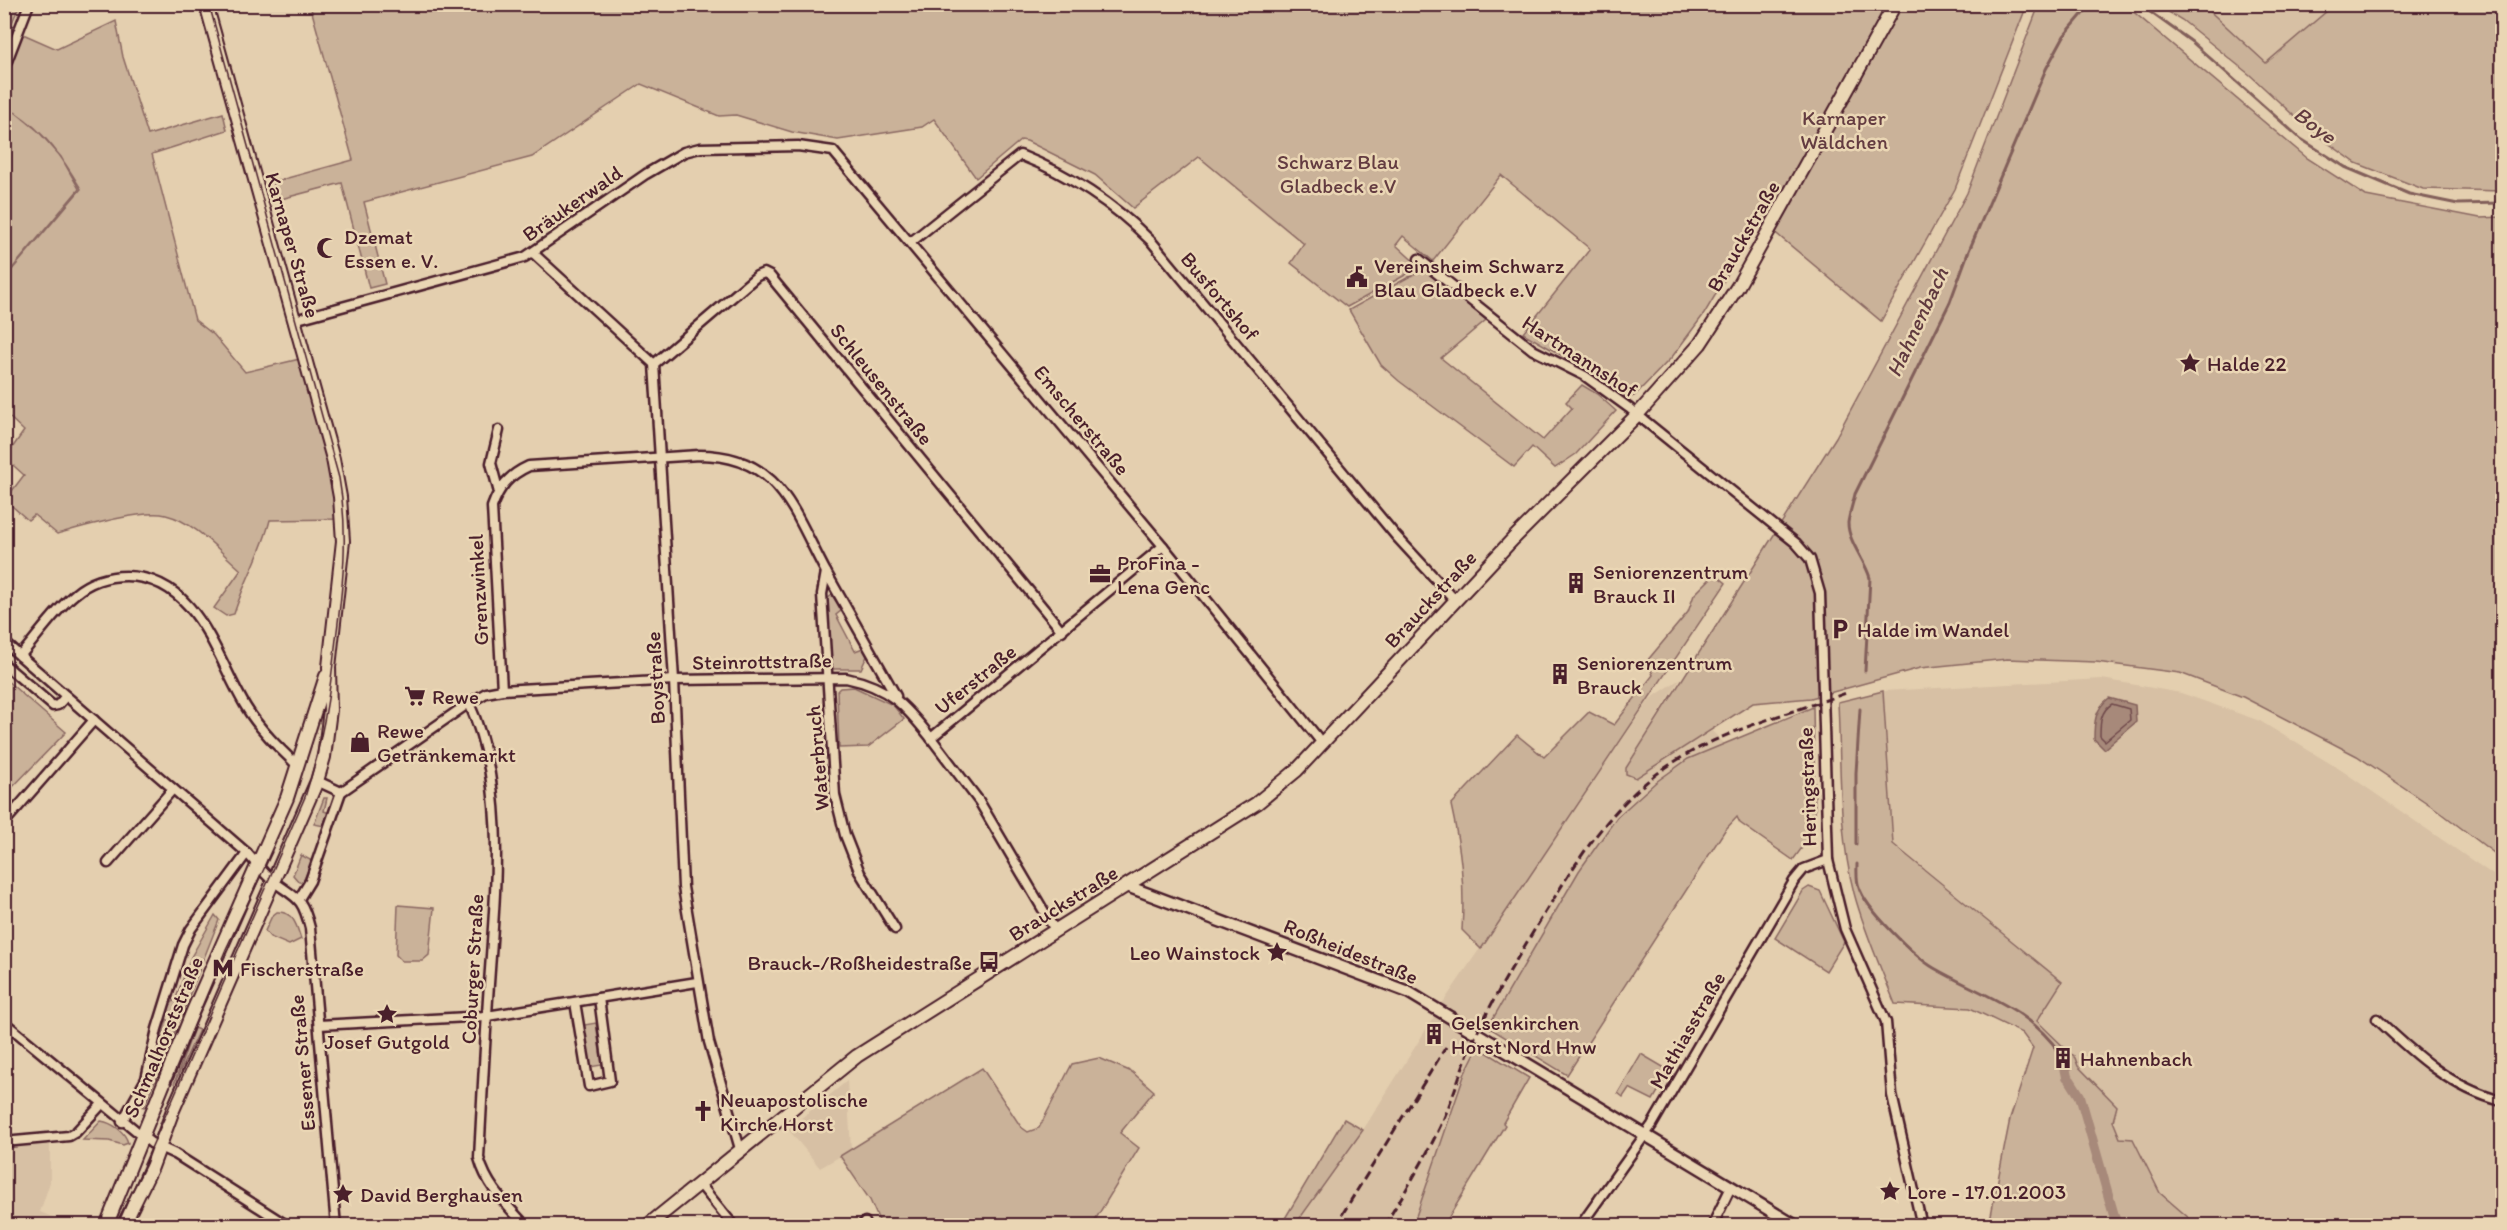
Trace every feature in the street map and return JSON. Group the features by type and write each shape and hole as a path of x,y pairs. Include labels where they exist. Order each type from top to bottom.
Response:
{"main road":[{"name":"Karnaper Straße","path":"206,4 333,459 340,497 343,541 328,667"},
{"name":"Brauckstraße","path":"647,1226 840,1069 1257,803 1285,781 1455,600 1637,415 1700,344 1738,286 1895,4"},
{"path":"256,863 287,798 328,667"},
{"path":"274,881 317,781 324,757 330,710 328,667"},
{"name":"Schmalhorststraße","path":"106,1226 256,863"},
{"name":"Schmalhorststraße","path":"123,1226 274,881"}],"street":[{"path":"4,69 29,4"},
{"name":"Bräukerwald","path":"294,320 533,253 646,174 684,152 700,148 798,146"},
{"name":"Emscherstraße","path":"798,146 833,151 1163,546 1322,743"},
{"name":"Busfortshof","path":"911,242 1020,155 1054,169 1093,193 1125,215 1151,241 1396,536 1455,600"},
{"path":"533,253 654,364"},
{"name":"Hartmannshof","path":"1419,259 1533,350 1586,376 1637,415"},
{"name":"Schleusenstraße","path":"654,364 757,276 764,273 770,276 1062,631"},
{"name":"Boystraße","path":"654,364 662,458 683,887 697,982 709,1042 740,1149"},
{"name":"Heringstraße","path":"1637,415 1796,543 1815,570 1821,593 1828,860 1833,889 1845,929 1886,1022 1892,1095 1922,1226"},
{"name":"Grenzwinkel","path":"499,430 491,463 498,489 492,521 502,690"},
{"path":"498,489 508,478 529,466 723,455 743,460 766,474 782,491 897,699"},
{"name":"Uferstraße","path":"1055,930 979,801 931,738 1163,546"},
{"name":"Waterbruch","path":"826,572 822,594 835,795 845,835 860,873 895,929"},
{"path":"21,656 68,601 84,587 121,576 158,582 180,598 203,624 255,722 298,766"},
{"path":"4,642 247,853 274,881 299,899 310,881 341,792 317,781"},
{"path":"4,664 53,706 66,696"},
{"name":"Steinrottstraße","path":"341,792 470,703 486,693 502,690 674,680 846,678 873,683 897,699 931,738"},
{"name":"Coburger Straße","path":"470,703 478,722 490,780 495,829 495,882 479,1158 484,1174 493,1190 526,1226"},
{"path":"4,823 94,720"},
{"path":"108,863 173,789"},
{"name":"Schmalhorststraße","path":"123,1122 146,1079 157,1029 183,945 191,929 247,853"},
{"name":"Mathiasstraße","path":"1580,1226 1645,1135 1794,881 1804,869 1828,860"},
{"name":"Roßheidestraße","path":"1127,886 1408,992 1796,1226"},
{"name":"Essener Straße","path":"299,899 305,909 310,928 336,1226"},
{"path":"319,1025 487,1016 697,982"},
{"path":"575,1002 589,1086 610,1081 599,998"},
{"path":"2377,1019 2415,1055 2439,1073 2484,1096 2502,1101"},
{"path":"4,1022 142,1136 175,1154 288,1226"},
{"path":"4,1142 69,1136 76,1132 102,1104"},
{"path":"699,1183 734,1226"},
{"path":"1712,1226 1731,1187"}],"shaded area":[{"path":"2203,5 2334,5 2266,63"},
{"path":"1680,679 1626,768 1636,778 1662,759 1712,731 1724,743 1688,759 1656,782 1617,817 1579,871 1488,1027 1466,1073 1413,1225 1295,1226 1363,1130 1442,1004 1650,699"},
{"path":"2102,679 2181,693 2260,721 2341,770 2502,881 2502,1225 2197,1225 2160,1193 2134,1139 2120,1138 2113,1121 2117,1106 2078,1066 2075,1058 2037,1021 2062,982 1893,843 1883,691"},
{"path":"847,1081 851,1150 820,1168 788,1129"},
{"path":"50,1142 50,1182 40,1212 72,1225 5,1225 4,1144"}],"green space":[{"path":"20,4 11,25 23,34 57,49 116,21 123,57 148,135 223,113 227,130 152,154 195,320 214,335 245,372 304,358 342,519 270,520 234,614 226,616 214,608 241,570 197,530 177,519 166,515 143,514 57,534 34,515 28,520 5,500 24,475 5,458 24,431 5,413 5,278 81,189 63,160 79,189 5,277 5,5"},
{"name":"Karnaper Wäldchen","path":"310,5 2027,5 1955,189 1881,321 1760,220 1704,314 1672,357 1634,396 1627,398 1589,371 1523,333 1590,249 1501,175 1433,261 1403,236 1396,245 1420,267 1347,307 1291,263 1304,244 1199,157 1133,208 1095,175 1027,141 1021,140 976,178 934,119 922,127 838,140 792,132 736,115 719,116 641,84 532,157 364,202 385,284 369,288 342,183 277,200 273,182 353,160"},
{"path":"2039,5 2122,5 2130,9 2307,158 2366,196 2480,218 2502,217 2502,859 2436,809 2357,756 2243,697 2180,673 2096,662 2007,659 1920,668 1811,698 1753,703 1636,778 1626,774 1626,768 1836,437 1967,193"},
{"path":"2157,5 2203,5 2266,63 2334,5 2502,5 2502,191 2423,189 2356,163 2306,127 2250,75 2182,20"},
{"path":"1425,268 1486,320 1441,358 1543,440 1572,408 1566,402 1582,385 1597,394 1616,411 1576,454 1555,468 1532,447 1514,467 1381,365 1349,310"},
{"path":"1715,574 1726,583 1481,949 1462,930 1461,867 1451,805 1517,735 1544,757 1589,712 1614,725 1653,675 1647,661 1688,612 1694,595"},
{"path":"832,595 842,610 836,615 855,651 863,648 867,656 861,669 830,667 827,599"},
{"path":"5,679 66,732 5,795"},
{"path":"854,687 893,705 904,719 868,747 839,748 837,691 840,688"},
{"path":"1883,691 1893,844 2062,982 2037,1021 2075,1058 2078,1066 2117,1106 2113,1121 2120,1138 2133,1139 2160,1193 2197,1225 1989,1225 2010,1119 2033,1048 2022,1033 1970,1008 1895,1004 1854,893 1845,846 1840,774 1838,702"},
{"path":"1813,707 1815,813 1807,841 1793,860 1740,823 1737,817 1725,830 1567,1075 1488,1027 1579,871 1617,817 1656,782 1688,759"},
{"path":"324,798 327,798 324,811 329,813 324,826 314,824"},
{"path":"301,855 312,861 303,882 299,882 293,875"},
{"path":"1809,887 1820,891 1844,942 1826,971 1775,938 1803,891"},
{"path":"398,905 434,908 429,955 422,961 402,961 396,955"},
{"path":"277,912 283,912 291,917 301,939 289,945 270,937 265,931 272,916"},
{"path":"215,915 219,920 180,1019 165,1011 176,998 191,957"},
{"path":"167,1019 177,1027 144,1107 137,1104 151,1076"},
{"path":"596,1023 602,1065 590,1067 584,1025"},
{"path":"194,1028 199,1030 174,1084"},
{"path":"1478,1047 1529,1078 1503,1123 1505,1125 1444,1225 1413,1225 1465,1073"},
{"path":"1641,1054 1670,1071 1653,1100 1629,1088 1623,1097 1618,1093"},
{"path":"1099,1058 1132,1072 1154,1091 1120,1133 1139,1148 1092,1225 881,1225 870,1200 840,1156 982,1068 1021,1127 1028,1132 1039,1128 1072,1064"},
{"path":"1344,1119 1363,1130 1295,1225 1281,1225"},
{"path":"101,1121 118,1128 128,1143 123,1145 109,1141 83,1140"}],"water":[{"path":"2109,698 2135,705 2136,722 2104,749 2094,739 2094,727 2098,711"}],"waterway":[{"name":"Hahnenbach","path":"1865,671 1870,578 1849,530 1848,523 1855,494 1950,302 1968,253 2046,69 2064,36 2091,4"},
{"name":"Boye","path":"2139,4 2192,42 2301,139 2345,167 2409,194 2458,204 2502,203"},
{"name":"Hahnenbach","path":"1856,844 1856,773 1860,709"},
{"name":"Hahnenbach","path":"1857,864 1857,881 1863,896 1880,919 1904,943 1934,968 2018,1013 2047,1037 2059,1052"},
{"name":"Hahnenbach","path":"2064,1062 2067,1077"},
{"name":"Hahnenbach","path":"2070,1080 2080,1096 2117,1226"}],"tram line":[{"path":"117,1226 305,797 321,738 328,699 343,578 344,519 339,478 209,4"},
{"path":"170,1083 226,949 272,852"}],"railway":[{"path":"1384,1226 1416,1173 1437,1132 1472,1044 1505,980 1582,855 1611,817 1644,784 1663,769 1703,746 1744,728 1849,692"},
{"path":"1335,1226 1446,1047"}],"place":[{"name":"Dzemat Essen e. V.","path":"327,248"},
{"name":"Vereinsheim Schwarz Blau Gladbeck e.V","path":"1357,277"},
{"name":"Halde 22","path":"2190,363"},
{"name":"ProFina - Lena Genc","path":"1100,574"},
{"name":"Seniorenzentrum Brauck II","path":"1576,583"},
{"name":"Halde im Wandel","path":"1840,629"},
{"name":"Seniorenzentrum Brauck","path":"1560,674"},
{"name":"Rewe","path":"415,696"},
{"name":"Rewe Getränkemarkt","path":"360,742"},
{"name":"Leo Wainstock","path":"1277,952"},
{"name":"Brauck-/Roßheidestraße","path":"989,962"},
{"name":"Fischerstraße","path":"223,968"},
{"name":"Josef Gutgold","path":"387,1014"},
{"name":"Gelsenkirchen Horst Nord Hnw","path":"1434,1034"},
{"name":"Hahnenbach","path":"2063,1058"},
{"name":"Neuapostolische Kirche Horst","path":"703,1111"},
{"name":"Lore - 17.01.2003","path":"1890,1191"},
{"name":"David Berghausen","path":"343,1194"}],"park label":[{"name":"Schwarz Blau Gladbeck e.V","path":"1338,173"}]}
